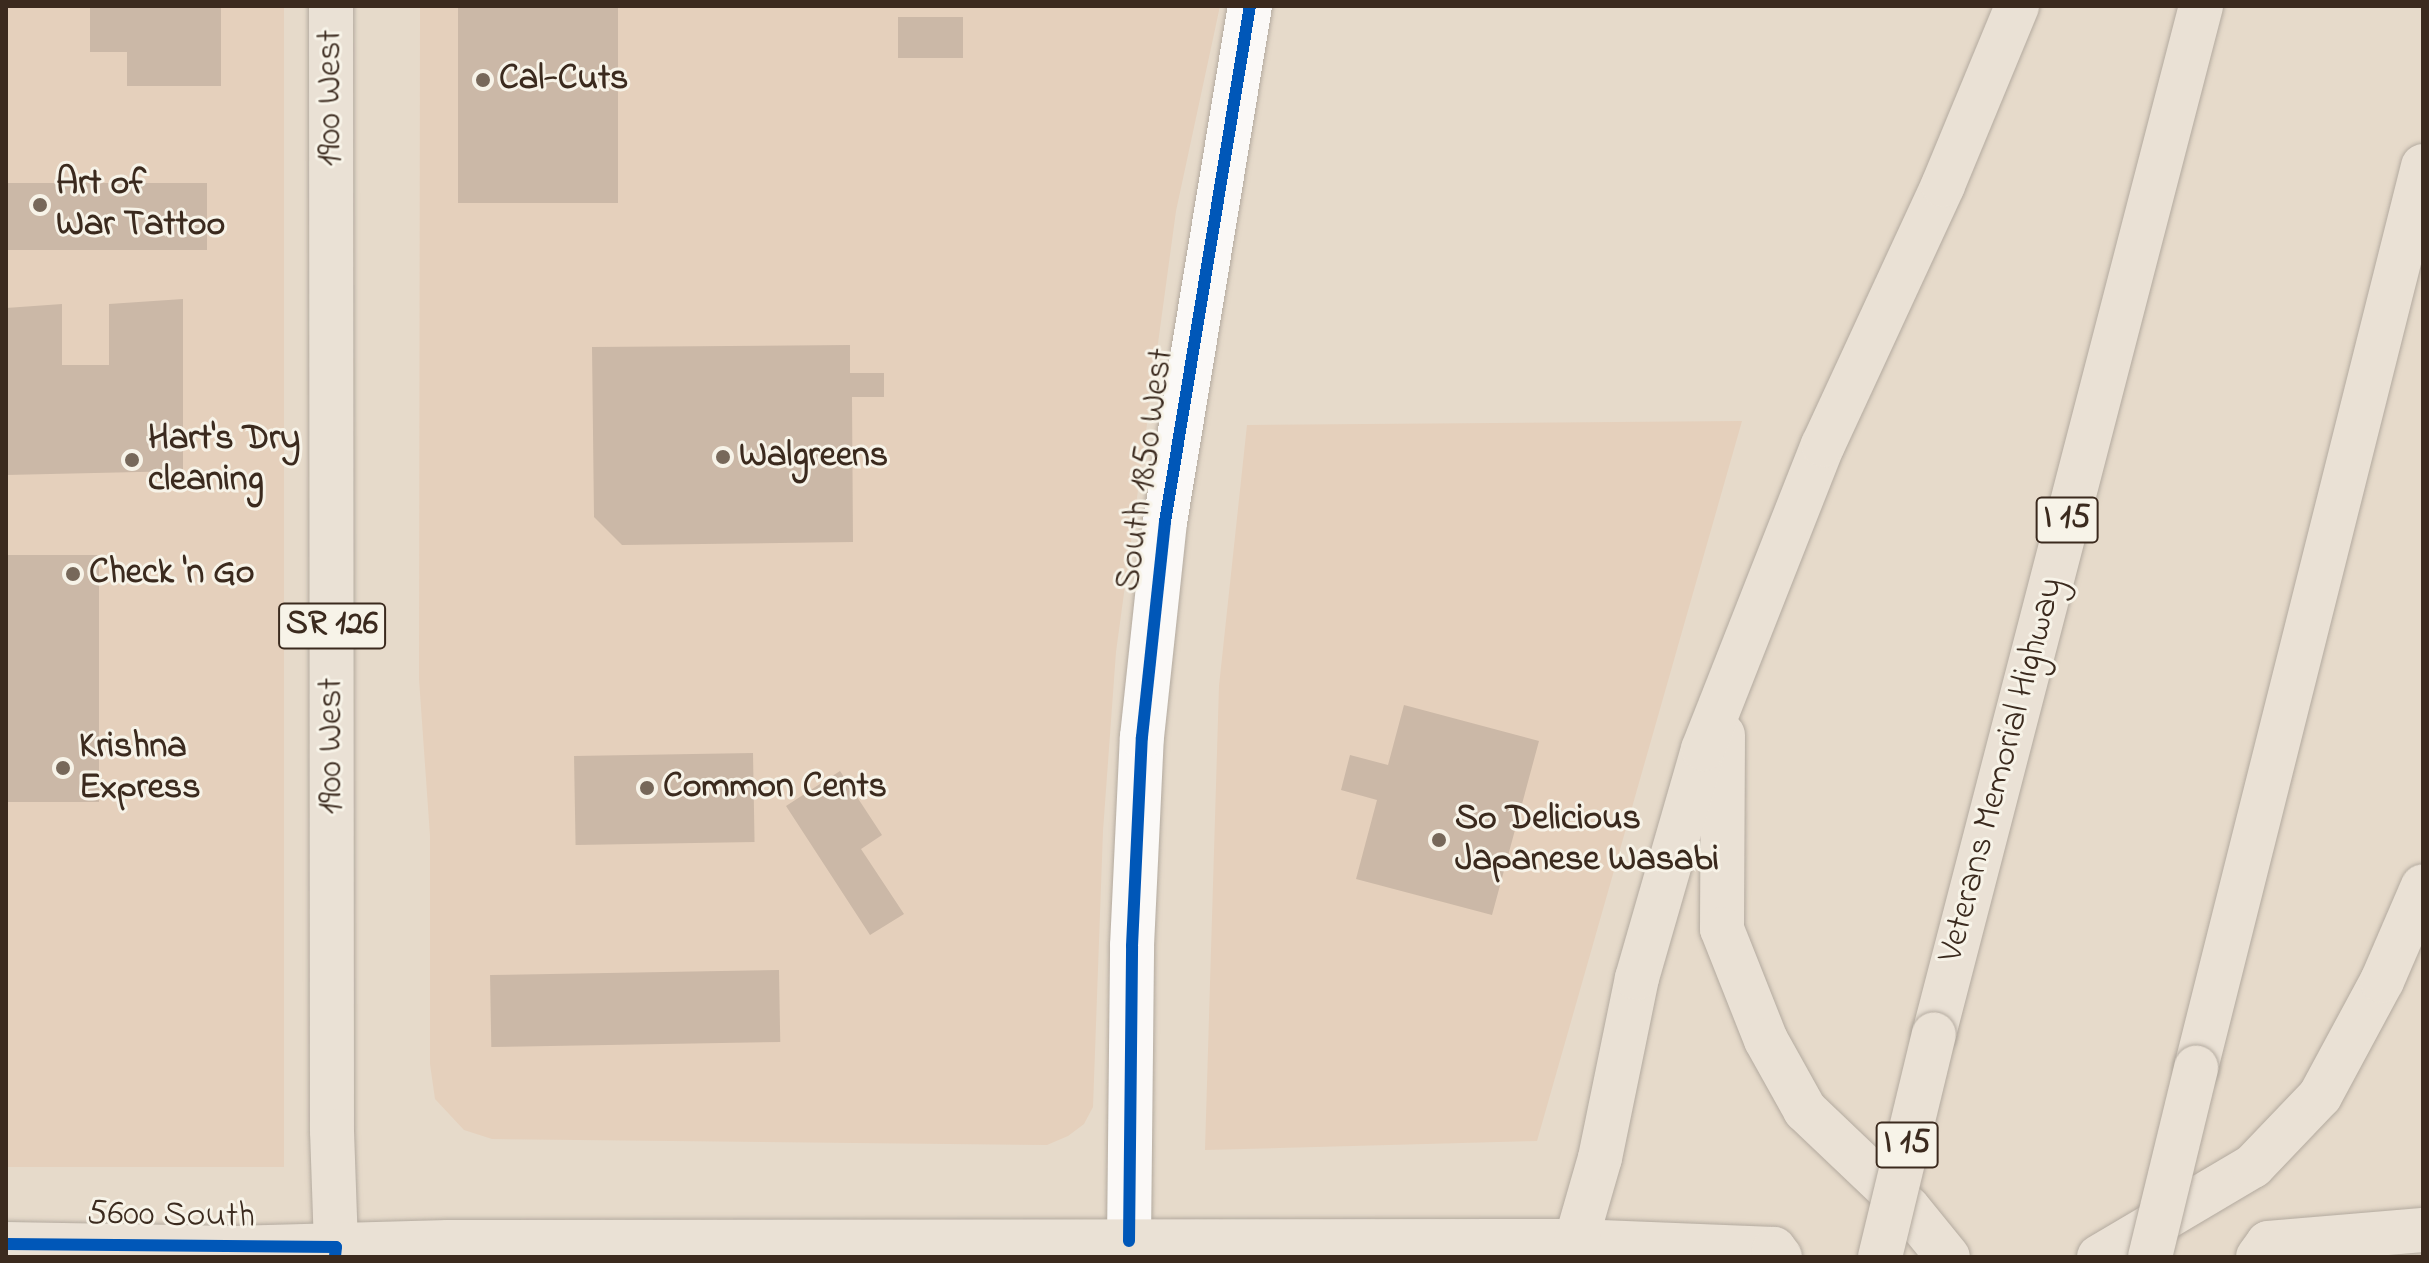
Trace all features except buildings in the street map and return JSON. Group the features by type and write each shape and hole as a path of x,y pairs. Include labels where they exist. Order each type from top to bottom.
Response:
{"main road":[{"name":"1900 West","path":"331,6 332,1131 336,1247"},
{"path":"1576,1241 1600,1158 1637,978 1703,749 1823,445 1943,185 2017,6"},
{"name":"Veterans Memorial Highway","path":"1880,1257 1934,1034 2201,6"},
{"path":"2150,1257 2423,166"},
{"path":"1725,693 1722,929 1766,1040 1805,1110 1908,1208 1948,1257"},
{"path":"2099,1257 2253,1166 2320,1096 2382,981 2423,886"},
{"path":"2258,1257 2268,1243 2422,1230"},
{"name":"5600 South","path":"6,1244 336,1247 448,1242 1576,1241 1774,1249 1780,1257"}],"street":[{"name":"South 1850 West","path":"1129,1241 1132,946 1142,737 1165,522 1250,6"}],"shaded area":[{"path":"6,6 284,6 284,1167 6,1167"},
{"path":"420,6 1220,6 1176,211 1116,652 1103,831 1093,1107 1084,1124 1068,1136 1047,1145 492,1139 464,1130 435,1099 430,1064 430,836 419,679"},
{"path":"1742,421 1537,1141 1205,1150 1219,686 1247,425"}],"cycle path":[{"path":"1129,1241 1132,946 1142,737 1165,522 1250,6"},
{"path":"6,1244 336,1247 335,1257"}],"place":[{"name":"Cal-Cuts","path":"483,80"},
{"name":"Art of War Tattoo","path":"40,205"},
{"name":"Walgreens","path":"723,457"},
{"name":"Hart's Dry cleaning","path":"132,460"},
{"name":"Check 'n Go","path":"73,574"},
{"name":"Krishna Express","path":"63,768"},
{"name":"Common Cents","path":"647,788"},
{"name":"So Delicious Japanese Wasabi","path":"1439,840"}]}
